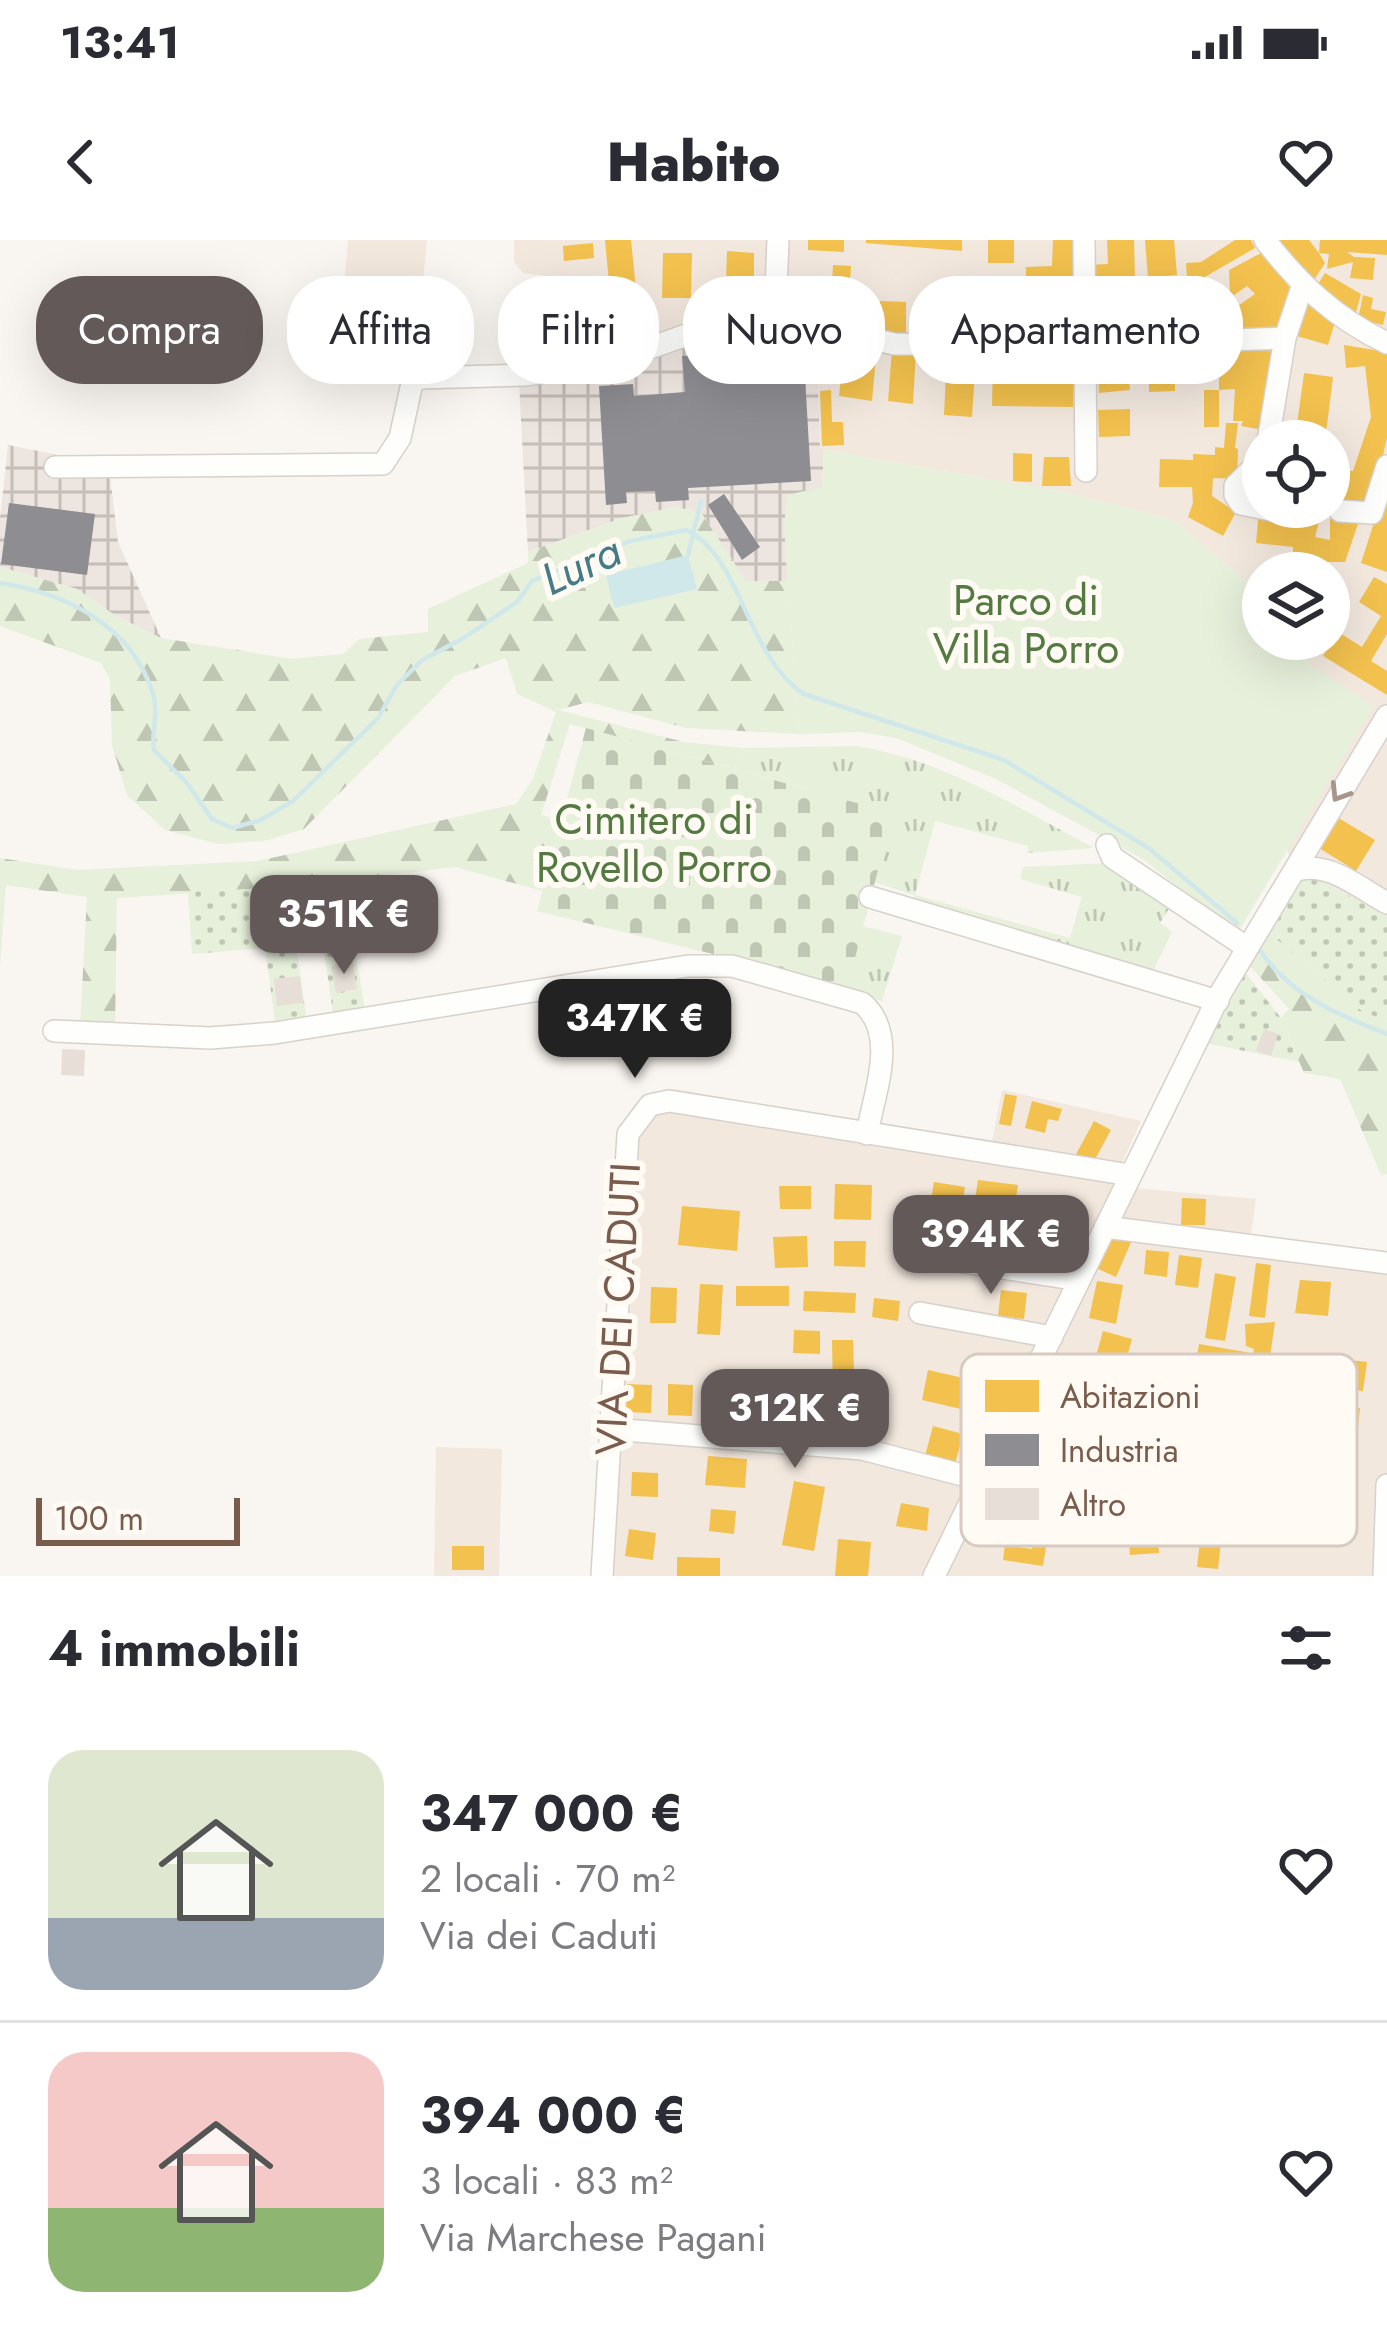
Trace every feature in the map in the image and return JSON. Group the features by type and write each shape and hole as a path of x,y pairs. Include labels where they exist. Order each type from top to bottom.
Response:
{"street":[{"path":"777,276 778,240"},
{"path":"1084,240 1084,276"},
{"path":"1265,240 1302,286 1387,343"},
{"path":"1271,420 1285,338 1302,286"},
{"path":"55,467 382,464 400,438 412,383 420,378 526,375 571,368 683,336"},
{"path":"1243,339 1285,338"},
{"path":"1085,384 1086,471"},
{"path":"1350,512 1372,513 1387,466"},
{"path":"1242,479 1234,495 1242,504"},
{"path":"1044,1354 1217,1000 1387,716"},
{"path":"1106,845 1112,857 1246,947"},
{"path":"1294,871 1327,869 1387,903"},
{"path":"870,897 1217,1000"},
{"path":"54,1031 209,1038 275,1033 688,966 732,967 862,1003 877,1017 884,1039 867,1135"},
{"name":"VIA DEI CADUTI","path":"602,1576 628,1134 650,1105 669,1101 1130,1175"},
{"path":"1106,1226 1387,1263"},
{"path":"932,1257 1079,1280"},
{"path":"920,1313 1052,1337"},
{"path":"612,1429 862,1449 961,1475"},
{"path":"1384,1576 1387,1485"},
{"path":"934,1576 961,1522"}],"shaded area":[{"path":"348,240 427,240 424,276 345,276"},
{"path":"514,240 1387,240 1387,917 1317,878 1297,878 1287,850 1372,707 1304,660 1350,660 1350,552 1242,552 1242,578 1175,521 1163,517 1068,493 824,450 820,447 818,384 885,384 885,276 683,276 683,348 659,351 659,276 523,273 514,262"},
{"path":"683,345 683,384 818,384 822,487 785,546 788,581 746,581 702,514 677,507 622,518 528,552 519,384 659,384 659,350"},
{"path":"8,445 84,460 110,475 118,542 161,638 116,616 77,589 0,567"},
{"path":"675,1089 991,1147 1002,1090 1141,1121 1119,1170 1134,1188 1256,1199 1250,1240 1387,1259 1387,1576 599,1576 620,1130 634,1105"},
{"path":"436,1447 502,1449 499,1576 434,1576"}],"green space":[{"name":"Parco di Villa Porro","path":"824,450 1068,493 1175,521 1242,578 1242,660 1305,660 1373,707 1237,934 1143,859 996,779 896,738 860,732 799,734 784,526 787,495 822,487"},
{"path":"677,507 702,514 746,581 788,581 799,734 686,728 588,702 558,710 684,742 741,748 735,769 570,724 541,815 561,820 542,891 455,867 288,887 117,898 115,1032 80,1026 87,897 6,885 0,967 0,858 77,870 258,861 516,804 533,779 556,712 517,694 506,658 455,676 304,829 265,841 218,844 165,830 127,795 112,745 110,679 101,663 0,626 0,567 77,589 116,616 161,638 291,659 343,654 359,639 428,632 428,609 528,563 528,552 622,518"},
{"name":"Cimitero di Rovello Porro","path":"586,728 893,813 846,992 537,911"},
{"path":"857,746 950,774 1094,848 1027,853 1028,846 935,821 915,895 1070,938 1082,897 1020,879 1023,867 1110,863 1172,904 1160,923 1172,932 1152,973 917,904 914,895 874,882 892,813 735,769 741,748"},
{"path":"1297,878 1317,878 1387,917 1387,1022 1361,1010 1268,932"},
{"path":"342,881 366,1014 334,1019 314,884"},
{"path":"288,887 307,1023 276,1028 265,948 192,954 188,892"},
{"path":"862,926 902,936 882,1001 846,992"},
{"path":"1268,932 1361,1010 1387,1022 1387,1174 1381,1175 1340,1079 1304,1073 1281,1018 1289,1009 1249,965"},
{"path":"1245,972 1281,1018 1299,1062 1205,1043"}],"water":[{"path":"688,555 697,589 614,608 606,575"}],"building: Abitazioni":[{"path":"605,240 631,240 635,276 608,276"},
{"path":"808,240 844,240 844,252 808,250"},
{"path":"962,240 962,251 866,243"},
{"path":"988,240 1014,240 1014,263 988,263"},
{"path":"1053,240 1079,240 1078,276 1026,276 1026,267 1052,266"},
{"path":"1107,240 1134,240 1135,276 1088,276 1087,265 1108,264"},
{"path":"1145,240 1174,240 1177,275 1148,276"},
{"path":"1235,240 1251,240 1255,248 1206,276 1187,276 1186,263 1201,262"},
{"path":"1272,240 1309,240 1325,263 1310,286"},
{"path":"1320,240 1387,240 1387,255 1347,252 1375,258 1373,280 1350,278 1353,262 1327,269 1329,254 1319,253"},
{"path":"593,243 594,258 564,261 563,246"},
{"path":"727,251 754,253 754,276 726,276"},
{"path":"1263,252 1292,291 1277,336 1243,337 1243,302 1255,294 1247,286 1243,289 1243,276 1229,276 1229,270"},
{"path":"663,253 692,253 691,276 683,276 683,298 662,298"},
{"path":"833,265 851,266 850,276 832,276"},
{"path":"1325,273 1361,294 1355,316 1316,287"},
{"path":"1363,295 1373,298 1371,309 1386,312 1383,325 1358,319"},
{"path":"885,301 906,302 906,337 885,335"},
{"path":"1301,301 1335,322 1328,345 1290,334"},
{"path":"1344,345 1387,352 1387,438 1370,509 1350,506 1350,471 1371,417 1365,366 1346,368"},
{"path":"1281,346 1266,420 1233,421 1235,389 1219,390 1219,384 1243,384 1243,347"},
{"path":"892,350 909,351 913,404 888,401"},
{"path":"1304,373 1333,377 1328,420 1298,420"},
{"path":"840,384 874,384 872,401 839,396"},
{"path":"946,384 974,384 972,417 944,415"},
{"path":"992,384 1073,384 1073,407 992,406"},
{"path":"1099,384 1129,384 1130,390 1099,393"},
{"path":"1149,384 1175,384 1175,391 1149,392"},
{"path":"831,390 832,422 843,422 844,445 822,446 820,391"},
{"path":"1204,390 1219,390 1219,427 1204,427"},
{"path":"1130,409 1130,436 1099,437 1098,410"},
{"path":"1226,423 1238,423 1238,449 1237,479 1213,478 1212,496 1236,512 1223,536 1188,517 1192,487 1159,487 1160,459 1215,455 1215,447 1224,448"},
{"path":"1013,453 1032,454 1032,482 1013,481"},
{"path":"1044,457 1069,457 1071,486 1042,486"},
{"path":"1387,485 1387,572 1361,563"},
{"path":"1350,520 1359,521 1348,552 1293,552 1293,547 1256,543 1257,528 1317,528 1315,537 1330,540 1330,528 1350,528"},
{"path":"1374,577 1387,584 1387,634 1371,661 1387,671 1387,695 1330,660 1350,660 1350,640 1362,647 1381,616 1359,602"},
{"path":"1337,817 1375,840 1356,871 1319,848"},
{"path":"1005,1094 1017,1096 1011,1126 999,1124"},
{"path":"1032,1101 1062,1109 1058,1121 1048,1119 1045,1133 1025,1128"},
{"path":"1094,1121 1111,1130 1092,1165 1075,1156"},
{"path":"978,1180 1018,1185 1014,1212 974,1206"},
{"path":"934,1182 965,1187 960,1217 929,1212"},
{"path":"835,1184 872,1185 871,1220 834,1219"},
{"path":"779,1186 811,1186 811,1209 780,1209"},
{"path":"1182,1198 1206,1199 1205,1225 1181,1225"},
{"path":"1038,1201 1070,1202 1063,1235 1033,1233"},
{"path":"682,1206 740,1211 737,1251 678,1245"},
{"path":"916,1228 1054,1247 1051,1264 914,1246"},
{"path":"1112,1231 1132,1240 1116,1277 1096,1268"},
{"path":"807,1236 808,1267 775,1268 773,1237"},
{"path":"834,1241 866,1241 865,1267 834,1266"},
{"path":"1146,1250 1169,1252 1167,1277 1144,1274"},
{"path":"1179,1255 1202,1258 1198,1288 1175,1285"},
{"path":"1256,1263 1271,1265 1265,1318 1249,1316"},
{"path":"1215,1273 1236,1277 1225,1341 1205,1338"},
{"path":"1300,1280 1331,1282 1328,1316 1295,1313"},
{"path":"1097,1281 1123,1285 1116,1324 1089,1318"},
{"path":"700,1284 723,1285 720,1335 697,1334"},
{"path":"736,1286 789,1286 789,1306 736,1306"},
{"path":"651,1287 677,1288 676,1323 650,1323"},
{"path":"1001,1290 1027,1293 1024,1319 998,1316"},
{"path":"804,1291 856,1293 855,1313 803,1311"},
{"path":"874,1298 900,1301 898,1321 872,1317"},
{"path":"1275,1322 1270,1354 1253,1354 1254,1349 1246,1346 1245,1324"},
{"path":"794,1330 820,1331 820,1354 793,1353"},
{"path":"1103,1331 1132,1339 1128,1354 1097,1354"},
{"path":"832,1340 853,1340 860,1391 833,1391"},
{"path":"1199,1344 1251,1353 1251,1354 1197,1354"},
{"path":"1357,1361 1367,1362 1363,1391 1357,1390"},
{"path":"928,1370 961,1377 961,1409 922,1400"},
{"path":"754,1376 781,1380 777,1407 749,1402"},
{"path":"627,1384 652,1385 651,1413 626,1412"},
{"path":"668,1384 693,1385 692,1416 668,1415"},
{"path":"714,1387 741,1390 739,1411 712,1409"},
{"path":"823,1395 850,1402 842,1433 815,1426"},
{"path":"786,1397 813,1401 809,1428 782,1424"},
{"path":"933,1426 961,1433 955,1464 925,1456"},
{"path":"708,1456 747,1459 745,1488 705,1485"},
{"path":"632,1472 658,1473 658,1497 631,1496"},
{"path":"794,1481 825,1487 814,1551 782,1545"},
{"path":"901,1503 929,1508 927,1531 896,1526"},
{"path":"711,1509 736,1511 734,1534 709,1531"},
{"path":"629,1529 656,1533 653,1560 625,1556"},
{"path":"838,1539 871,1542 868,1576 835,1576"},
{"path":"452,1546 484,1546 484,1570 452,1570"},
{"path":"1005,1546 1046,1546 1043,1566 1003,1560"},
{"path":"1129,1546 1158,1546 1159,1553 1130,1555"},
{"path":"1199,1546 1221,1546 1218,1569 1197,1567"},
{"path":"677,1557 720,1558 720,1576 677,1576"}],"building: Industria":[{"path":"633,384 634,396 685,392 684,384 805,384 811,481 688,488 689,500 656,502 655,491 626,492 627,503 606,505 599,386"},
{"path":"724,494 760,547 742,560 708,505"},
{"path":"9,503 95,514 87,575 1,564"}],"building: Altro":[{"path":"353,962 357,989 336,993 331,966"},
{"path":"300,976 303,1003 277,1006 274,979"},
{"path":"1264,1029 1278,1034 1271,1056 1256,1051"},
{"path":"62,1049 85,1050 84,1076 61,1075"}],"waterway":[{"path":"688,555 701,501"},
{"name":"Lura","path":"0,583 71,604 112,631 143,670 153,694 154,750 186,782 212,819 232,828 261,820 293,801 378,718 397,685 422,660 517,602 532,581 630,541 686,530 720,561 769,656 804,694 1004,760 1150,849 1237,923"},
{"name":"Lura","path":"1260,950 1300,991 1387,1034"}]}
